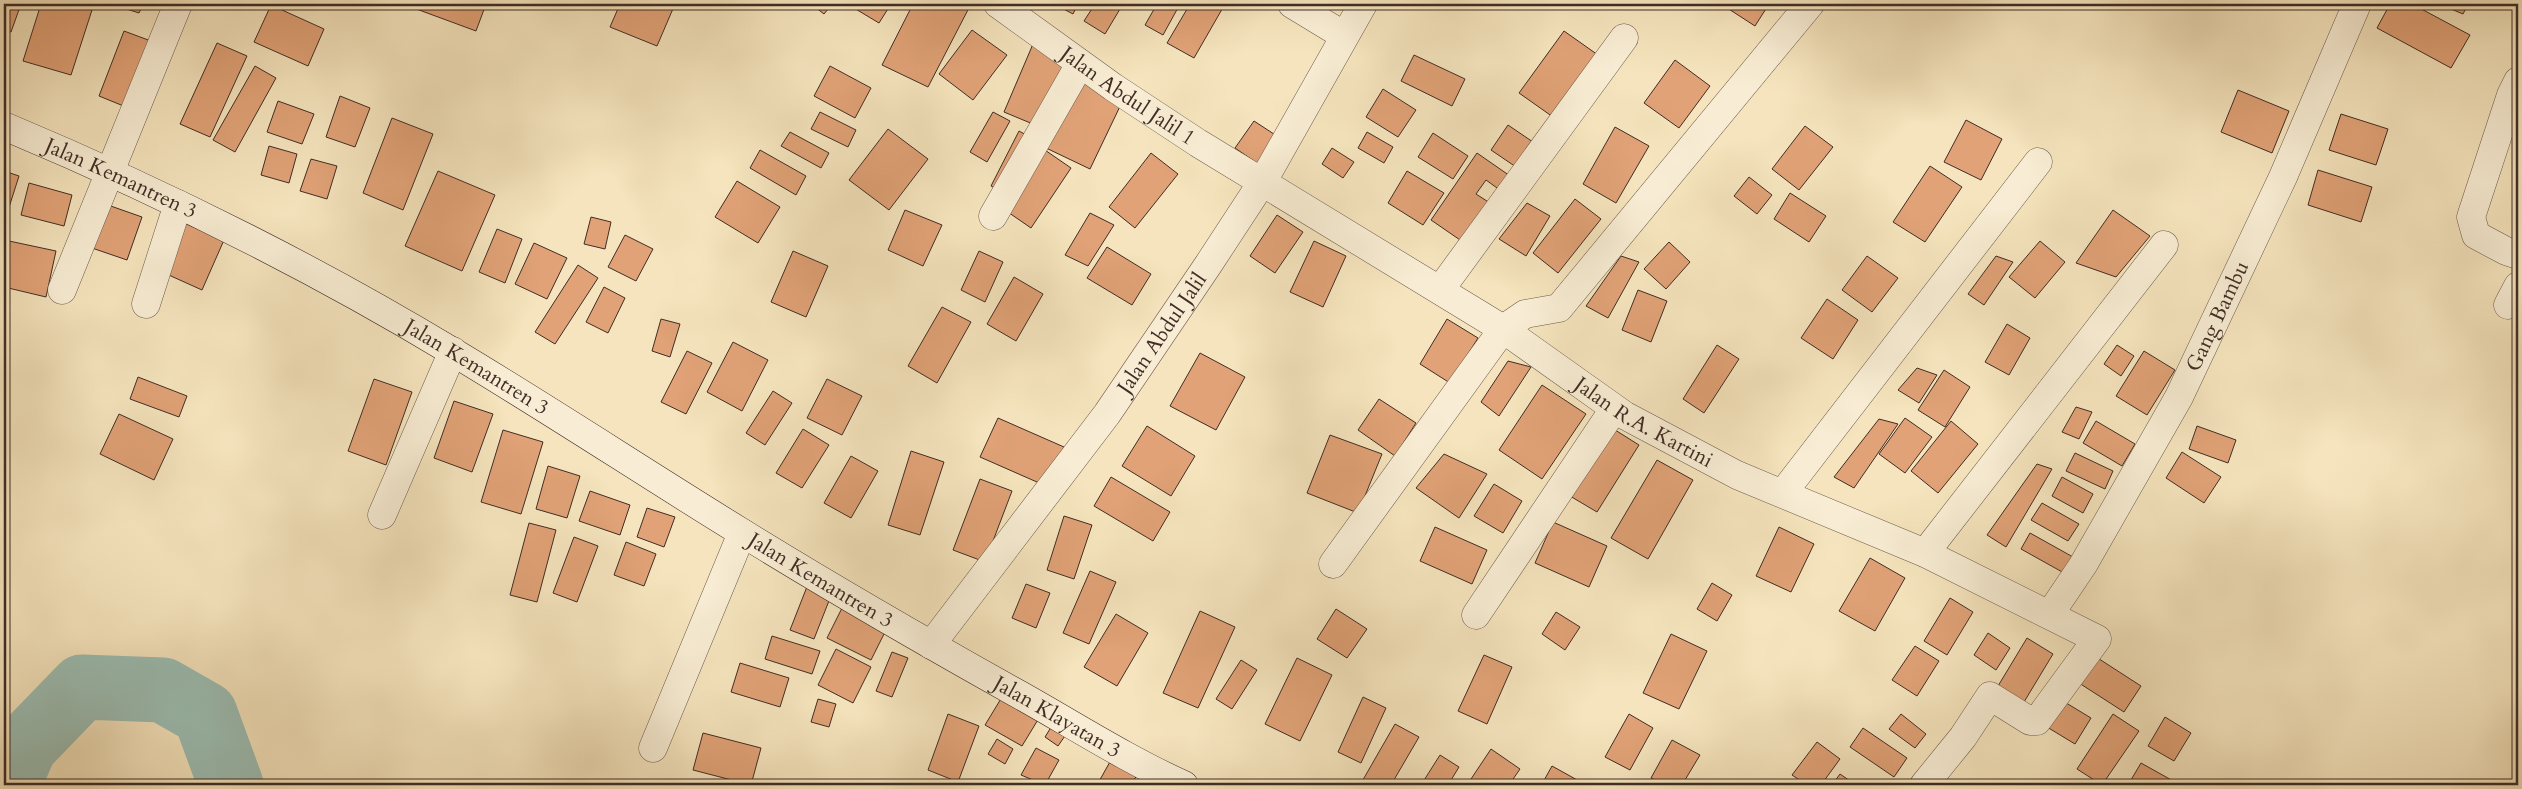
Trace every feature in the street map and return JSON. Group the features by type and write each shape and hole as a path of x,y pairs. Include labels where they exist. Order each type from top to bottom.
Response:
{"street":[{"path":"62,290 178,4"},
{"name":"Jalan Abdul Jalil 1","path":"998,4 1080,64 1198,143 1263,181"},
{"path":"1292,4 1343,35"},
{"name":"Jalan Abdul Jalil","path":"931,645 1107,414 1263,181 1362,4"},
{"path":"1333,564 1503,329 1525,314 1559,308 1810,4"},
{"name":"Gang Bambu","path":"2050,614 2083,565 2179,398 2283,177 2357,4"},
{"path":"1440,290 1624,38"},
{"path":"993,216 1080,64"},
{"path":"2518,81 2508,105 2471,217 2476,235 2506,252 2518,255"},
{"name":"Jalan Kemantren 3","path":"4,126 111,171 240,233 348,290 453,351 742,533 931,645"},
{"path":"1783,493 2038,162"},
{"name":"Jalan R.A. Kartini","path":"1263,181 1503,329 1614,409 1737,475 1925,553 2096,638 2095,644 2037,721 2030,721 1990,696 1963,738 1924,785"},
{"path":"146,304 178,204"},
{"path":"1925,553 2164,245"},
{"path":"382,515 453,351"},
{"path":"1476,615 1614,409"},
{"path":"653,748 742,533"},
{"name":"Jalan Klayatan 3","path":"931,645 1113,750 1184,785"}],"building":[{"path":"4,4 21,4 11,32 4,30"},
{"path":"41,4 72,4 92,10 71,75 23,61"},
{"path":"111,4 143,4 139,13"},
{"path":"412,4 486,4 476,31 411,7"},
{"path":"620,4 675,4 657,46 610,27"},
{"path":"811,4 832,4 824,14"},
{"path":"857,4 891,4 879,23 854,8"},
{"path":"913,4 971,4 928,87 882,65"},
{"path":"1054,4 1078,4 1073,14"},
{"path":"1095,4 1123,4 1105,34 1084,21"},
{"path":"1157,4 1180,4 1163,35 1145,25"},
{"path":"1190,4 1225,4 1194,58 1167,43"},
{"path":"1721,4 1769,4 1755,26"},
{"path":"2390,4 2412,4 2470,35 2451,68 2377,28"},
{"path":"2439,4 2468,4 2463,14"},
{"path":"271,5 324,29 308,66 254,42"},
{"path":"972,30 1007,55 973,100 939,74"},
{"path":"124,31 151,41 126,107 99,96"},
{"path":"1564,31 1598,55 1553,117 1519,93"},
{"path":"217,43 247,56 210,137 180,124"},
{"path":"1033,44 1068,59 1040,127 1004,112"},
{"path":"1414,55 1465,79 1452,106 1401,81"},
{"path":"1675,60 1710,86 1679,128 1644,103"},
{"path":"255,66 276,78 235,152 213,140"},
{"path":"830,66 871,88 855,118 814,96"},
{"path":"1080,78 1124,98 1090,169 1046,148"},
{"path":"1383,89 1416,110 1398,137 1366,117"},
{"path":"2238,90 2289,111 2272,153 2221,132"},
{"path":"340,96 370,108 355,147 326,137"},
{"path":"278,101 314,114 302,144 267,132"},
{"path":"820,112 856,130 848,147 811,129"},
{"path":"993,112 1010,121 987,162 970,152"},
{"path":"2341,114 2388,129 2376,165 2329,150"},
{"path":"392,118 433,134 403,210 363,193"},
{"path":"1966,120 2002,139 1981,180 1944,162"},
{"path":"1254,121 1280,138 1261,166 1235,148"},
{"path":"1508,125 1533,142 1516,167 1491,150"},
{"path":"1805,126 1833,147 1799,190 1772,169"},
{"path":"1615,127 1649,146 1616,203 1583,184"},
{"path":"888,129 928,159 889,210 849,180"},
{"path":"1019,131 1030,137 1002,192 991,186"},
{"path":"790,132 829,153 821,168 781,146"},
{"path":"1367,132 1393,147 1384,163 1358,148"},
{"path":"1433,133 1468,156 1453,179 1418,157"},
{"path":"269,146 297,154 289,183 261,175"},
{"path":"1042,148 1071,168 1031,228 1002,208"},
{"path":"1332,148 1354,162 1343,178 1322,164"},
{"path":"760,150 806,176 796,195 750,168"},
{"path":"1151,153 1178,174 1135,228 1109,207"},
{"path":"1477,153 1513,178 1504,193 1486,180 1476,194 1490,203 1463,242 1431,220"},
{"path":"311,159 337,166 327,199 300,191"},
{"path":"1930,166 1962,187 1925,242 1893,222"},
{"path":"2318,170 2372,187 2361,222 2308,205"},
{"path":"4,171 19,176 4,223"},
{"path":"438,171 495,195 462,271 405,246"},
{"path":"1407,171 1444,193 1423,225 1388,203"},
{"path":"1749,177 1772,195 1757,214 1734,196"},
{"path":"737,181 780,207 758,243 715,217"},
{"path":"29,183 72,195 64,226 21,215"},
{"path":"1790,193 1826,216 1809,242 1774,219"},
{"path":"1575,199 1601,219 1558,273 1533,253"},
{"path":"1527,203 1550,216 1526,256 1499,239"},
{"path":"105,204 142,217 127,260 89,247"},
{"path":"905,210 942,225 923,266 888,250"},
{"path":"2113,210 2150,236 2116,277 2076,263"},
{"path":"1090,213 1114,225 1088,266 1065,255"},
{"path":"1277,215 1303,232 1275,273 1250,256"},
{"path":"591,217 611,222 605,249 584,244"},
{"path":"184,223 224,240 202,290 162,272"},
{"path":"497,229 522,239 505,283 479,272"},
{"path":"625,235 653,249 636,281 608,267"},
{"path":"9,241 56,251 46,297 4,287 4,263"},
{"path":"1314,241 1346,256 1323,307 1290,292"},
{"path":"2040,241 2065,262 2035,298 2009,277"},
{"path":"1669,242 1690,262 1666,289 1644,269"},
{"path":"534,243 567,258 547,299 515,284"},
{"path":"1107,247 1151,274 1132,305 1087,278"},
{"path":"793,251 828,266 806,317 771,302"},
{"path":"979,251 1003,262 985,302 961,290"},
{"path":"1621,256 1639,262 1608,318 1586,306"},
{"path":"1867,256 1898,278 1872,312 1842,290"},
{"path":"1996,256 2013,262 1984,305 1968,294"},
{"path":"578,265 598,278 555,344 535,332"},
{"path":"1014,277 1043,294 1016,341 987,324"},
{"path":"604,287 625,298 608,333 586,322"},
{"path":"1638,290 1667,301 1651,342 1622,330"},
{"path":"1827,299 1858,320 1833,359 1801,338"},
{"path":"942,307 971,322 937,383 908,366"},
{"path":"661,319 680,324 670,357 652,351"},
{"path":"1447,319 1478,338 1450,383 1420,364"},
{"path":"2007,324 2030,338 2009,375 1985,362"},
{"path":"733,342 768,360 742,411 707,392"},
{"path":"1717,345 1739,359 1704,413 1683,399"},
{"path":"2117,345 2134,356 2121,376 2104,364"},
{"path":"687,351 712,363 686,414 661,402"},
{"path":"2144,351 2175,370 2147,415 2116,396"},
{"path":"1200,353 1245,377 1216,430 1170,406"},
{"path":"1508,361 1531,367 1499,416 1481,402"},
{"path":"1917,368 1937,375 1919,403 1898,390"},
{"path":"1944,370 1970,387 1945,427 1918,410"},
{"path":"138,377 187,396 179,417 130,399"},
{"path":"374,379 412,392 386,465 348,451"},
{"path":"827,379 862,396 842,435 807,418"},
{"path":"1542,385 1586,414 1542,479 1499,450"},
{"path":"773,391 792,403 765,445 746,433"},
{"path":"1379,399 1416,423 1395,456 1358,430"},
{"path":"454,401 493,414 472,472 434,458"},
{"path":"2076,407 2092,412 2079,439 2062,432"},
{"path":"119,414 173,439 154,480 100,454"},
{"path":"998,418 1064,447 1046,486 980,457"},
{"path":"1905,418 1932,437 1905,473 1879,454"},
{"path":"1879,419 1898,424 1854,488 1834,477"},
{"path":"1951,421 1978,444 1938,493 1911,471"},
{"path":"2096,421 2135,444 2122,466 2083,443"},
{"path":"1147,426 1195,456 1171,496 1122,466"},
{"path":"2197,426 2236,440 2228,463 2189,449"},
{"path":"1612,428 1639,445 1597,512 1570,496"},
{"path":"803,429 829,445 802,488 776,473"},
{"path":"503,430 543,442 521,514 481,502"},
{"path":"1330,435 1382,454 1358,513 1307,493"},
{"path":"911,451 944,462 920,535 888,525"},
{"path":"2182,452 2221,477 2204,503 2166,478"},
{"path":"2075,453 2113,471 2105,489 2066,471"},
{"path":"1444,454 1487,474 1459,518 1416,488"},
{"path":"851,456 878,471 851,518 824,503"},
{"path":"1657,460 1693,480 1648,559 1611,538"},
{"path":"2037,464 2052,469 2006,547 1987,535"},
{"path":"548,466 580,476 567,518 536,509"},
{"path":"1111,477 1170,512 1153,541 1094,506"},
{"path":"2062,477 2093,494 2083,513 2052,496"},
{"path":"980,479 1012,491 985,562 953,550"},
{"path":"1494,484 1522,501 1503,533 1474,516"},
{"path":"590,491 630,505 620,535 579,521"},
{"path":"2042,503 2079,524 2068,541 2031,520"},
{"path":"647,508 675,517 664,547 637,537"},
{"path":"1064,516 1092,525 1074,579 1047,570"},
{"path":"1553,522 1607,546 1589,587 1535,563"},
{"path":"529,523 556,530 537,602 510,595"},
{"path":"1435,527 1487,550 1472,584 1420,561"},
{"path":"1779,527 1814,544 1791,592 1756,576"},
{"path":"2030,533 2073,557 2064,573 2021,549"},
{"path":"574,537 598,546 577,602 553,593"},
{"path":"626,542 656,554 644,586 614,575"},
{"path":"1870,558 1905,578 1875,631 1839,611"},
{"path":"1090,571 1116,582 1089,644 1063,633"},
{"path":"810,579 834,588 814,639 790,630"},
{"path":"1712,583 1732,595 1717,621 1697,609"},
{"path":"1026,584 1050,593 1036,628 1012,618"},
{"path":"1950,598 1973,612 1947,655 1924,641"},
{"path":"845,602 889,624 871,660 827,638"},
{"path":"1336,609 1367,629 1347,658 1317,639"},
{"path":"1200,611 1235,627 1198,708 1163,693"},
{"path":"1556,612 1580,627 1565,650 1542,634"},
{"path":"1116,614 1148,633 1117,686 1084,667"},
{"path":"1988,633 2010,648 1996,670 1974,655"},
{"path":"1671,634 1707,651 1679,709 1643,693"},
{"path":"772,636 820,651 812,674 765,659"},
{"path":"2027,638 2053,654 2021,707 1995,691"},
{"path":"1915,646 1939,661 1917,696 1892,680"},
{"path":"836,649 871,667 853,703 818,685"},
{"path":"892,652 908,658 892,697 876,691"},
{"path":"1484,655 1512,667 1487,724 1458,711"},
{"path":"2093,655 2141,686 2124,712 2076,681"},
{"path":"1297,658 1332,675 1300,741 1265,724"},
{"path":"1241,660 1257,670 1232,709 1216,699"},
{"path":"740,663 789,678 780,707 731,692"},
{"path":"1002,697 1039,718 1022,746 985,725"},
{"path":"1363,697 1386,708 1361,763 1338,752"},
{"path":"2058,698 2091,718 2075,744 2042,724"},
{"path":"818,699 836,704 829,727 811,722"},
{"path":"948,714 979,726 958,782 928,770"},
{"path":"1629,714 1653,728 1630,770 1605,757"},
{"path":"1901,714 1926,734 1915,748 1889,729"},
{"path":"2113,714 2139,731 2102,785 2077,769"},
{"path":"2165,717 2191,733 2174,761 2148,746"},
{"path":"1053,724 1067,733 1058,746 1045,737"},
{"path":"1395,724 1419,737 1391,785 1360,785"},
{"path":"1863,728 1907,758 1894,777 1850,747"},
{"path":"703,733 761,748 751,785 693,770"},
{"path":"997,739 1013,749 1005,764 988,754"},
{"path":"1672,740 1700,755 1682,785 1665,785 1651,778"},
{"path":"1817,742 1840,759 1821,785 1807,785 1792,775"},
{"path":"1036,748 1059,760 1045,785 1021,775"},
{"path":"1491,749 1520,769 1509,785 1467,785"},
{"path":"1440,755 1459,767 1448,785 1421,785"},
{"path":"1111,760 1137,775 1131,785 1097,785"},
{"path":"2141,763 2175,782 2173,785 2128,785"},
{"path":"1552,766 1579,781 1576,785 1542,784"},
{"path":"1840,774 1856,785 1832,785"}],"waterway":[{"path":"8,785 25,746 82,687 163,690 205,714 231,785"}]}
